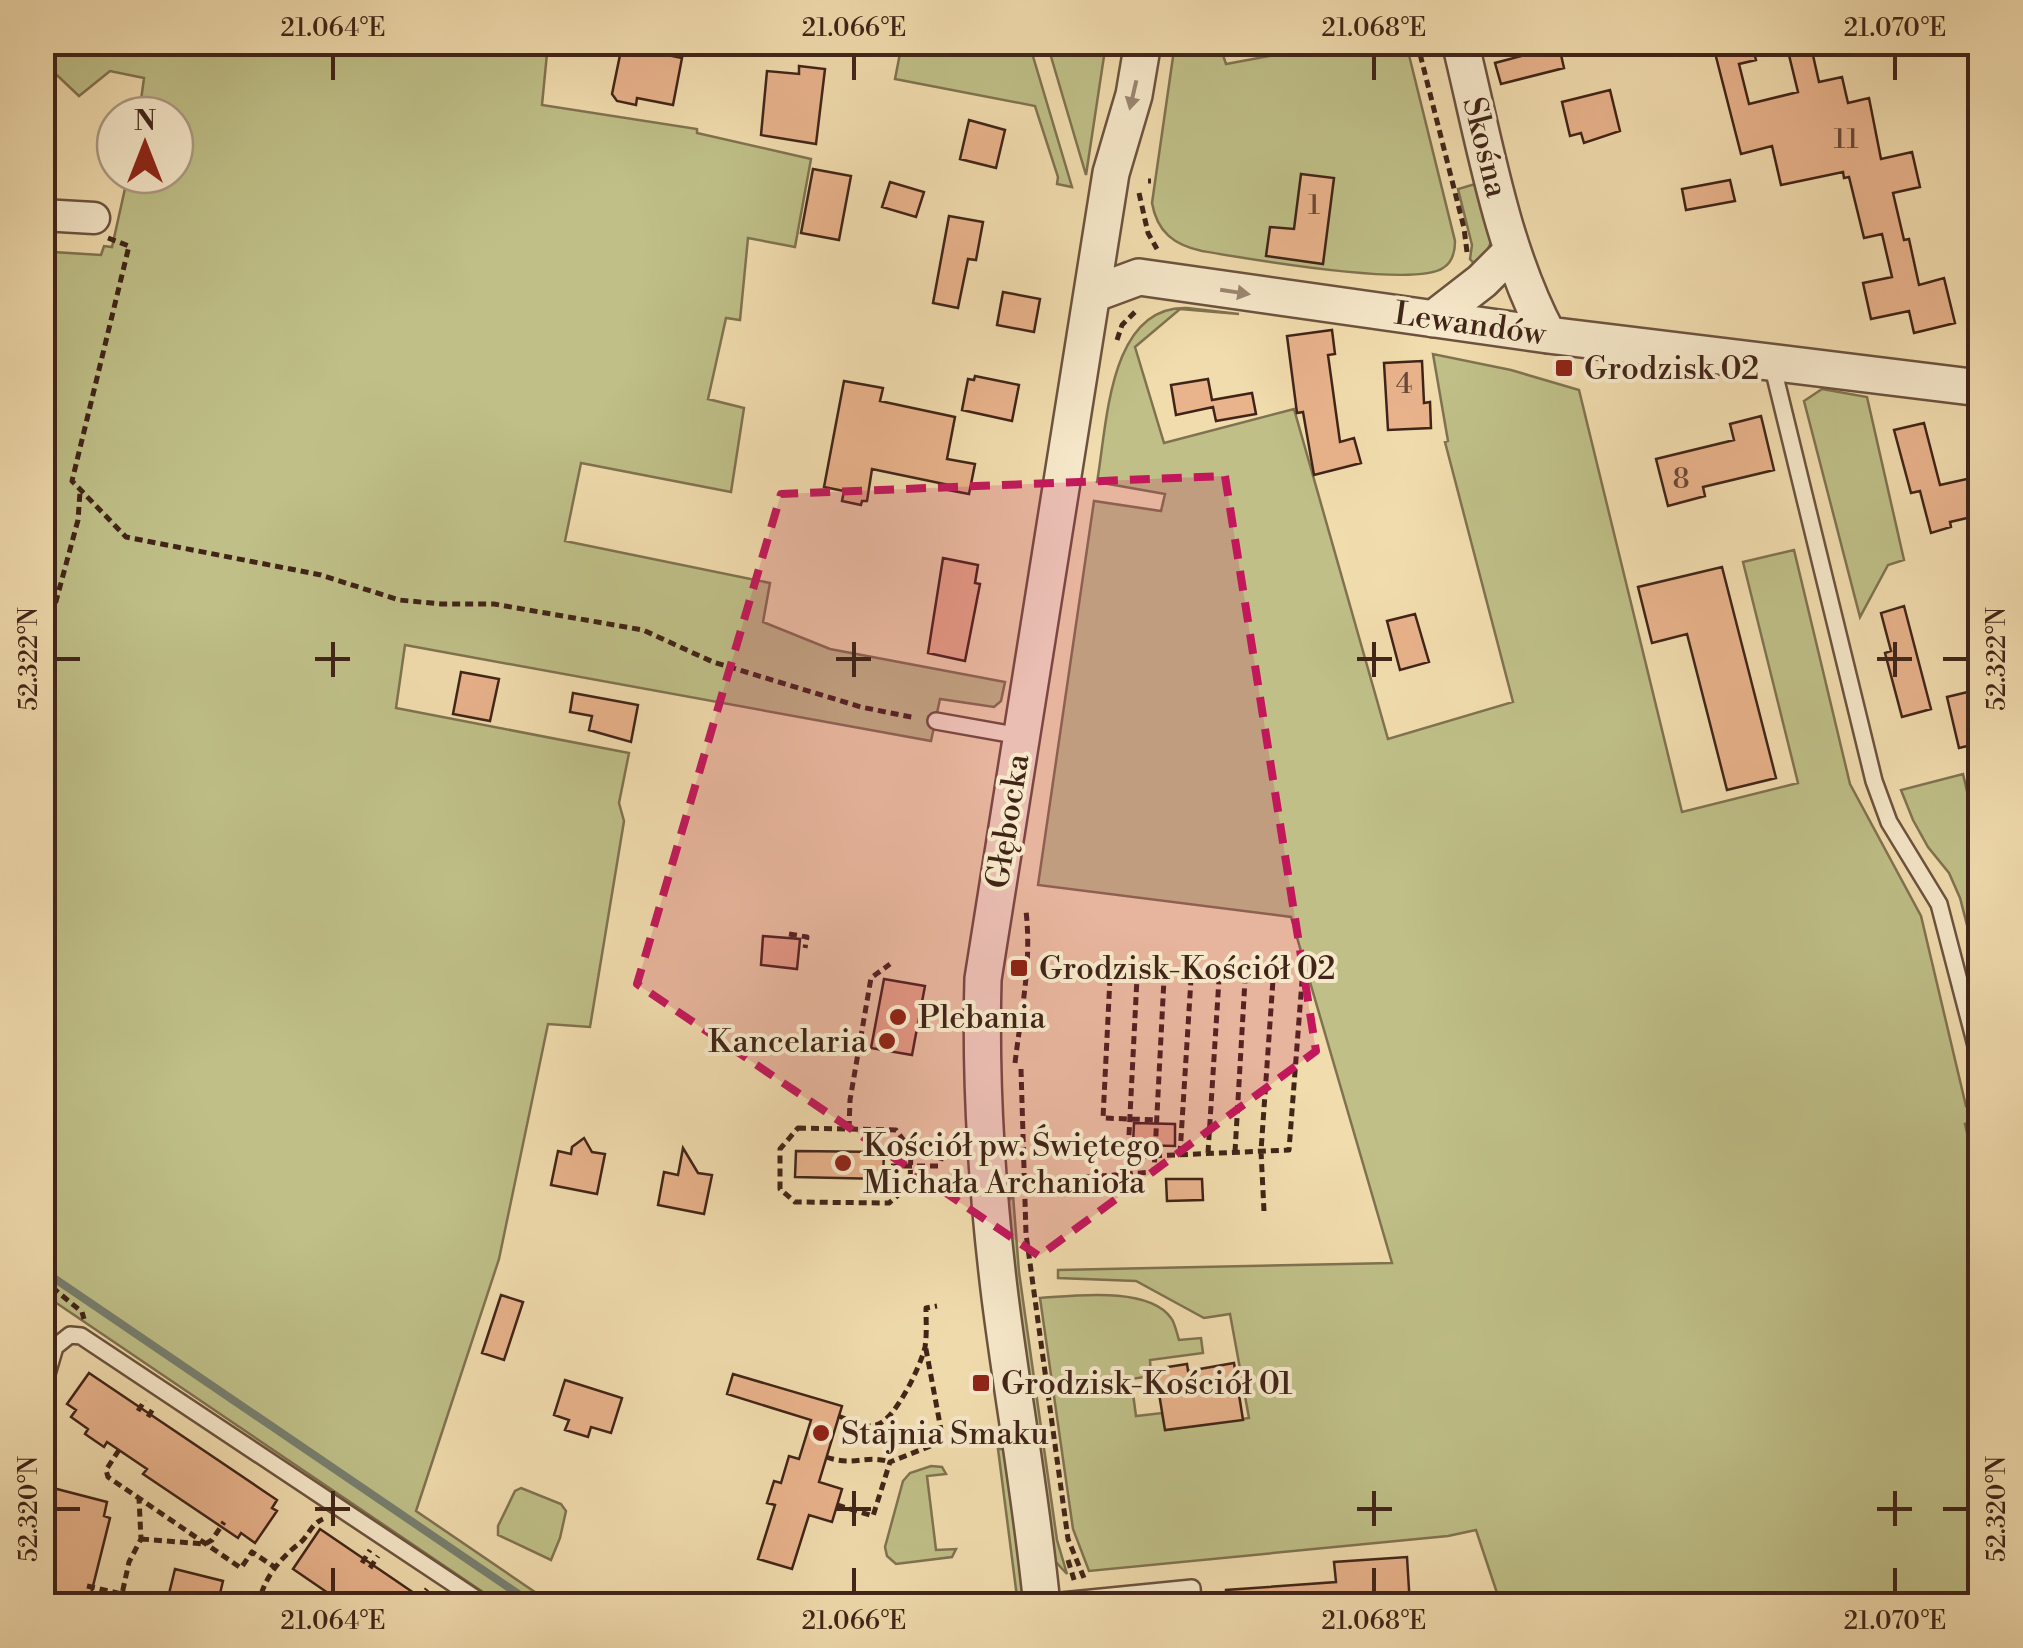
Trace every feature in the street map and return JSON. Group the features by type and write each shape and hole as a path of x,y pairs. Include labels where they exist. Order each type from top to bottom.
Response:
{"street":[{"name":"Głębocka","path":"1042,1604 1034,1516 999,1292 986,1166 981,1054 985,958 1111,173 1134,95 1143,42"},
{"name":"Skośna","path":"1460,42 1512,251 1530,302 1548,335"},
{"path":"42,215 86,217"},
{"path":"1104,216 1139,277"},
{"path":"1433,319 1482,281 1512,251"},
{"name":"Lewandów","path":"1093,294 1139,277 1548,335 1980,388"}],"lane":[{"path":"1772,363 1874,780 1889,822 1939,904 1980,1061"},
{"path":"936,721 1021,736"},
{"path":"51,1390 55,1347 70,1334 80,1336 487,1606"},
{"path":"1042,1604 1192,1588 1193,1606"}],"path":[{"path":"1417,42 1464,228 1464,261"},
{"path":"86,217 85,235 130,246 72,481 126,538 321,575 399,600 494,604 643,630 714,662 861,706 936,721"},
{"path":"42,652 78,520 80,492"},
{"path":"790,934 807,937 805,948"},
{"path":"849,1129 850,1100 871,978 890,964"},
{"path":"1110,978 1103,1118 1156,1120"},
{"path":"1127,1174 1137,978"},
{"path":"1060,1179 1154,1172 1164,978"},
{"path":"1180,1154 1191,979"},
{"path":"1208,1153 1219,979"},
{"path":"1235,1152 1244,980"},
{"path":"1264,1211 1261,1150 1273,980"},
{"path":"1128,1156 1289,1150 1302,981"},
{"path":"1022,1070 1026,1234 1068,1538 1089,1599"},
{"path":"798,1128 896,1130 911,1150 910,1185 890,1203 795,1202 780,1189 780,1149 798,1128"},
{"path":"911,1150 947,1160"},
{"path":"891,1166 940,1166"},
{"path":"42,1279 82,1312 85,1321 80,1336"},
{"path":"826,1457 848,1464 875,1457 890,1462 933,1445 942,1435 925,1344 926,1308 937,1306"},
{"path":"838,1416 873,1426 882,1423 907,1390 925,1344"},
{"path":"42,1454 51,1390"},
{"path":"138,1411 147,1398 156,1404 148,1418"},
{"path":"119,1450 106,1470 108,1477 241,1568 252,1552 276,1568"},
{"path":"837,1505 873,1516 890,1462"},
{"path":"122,1594 129,1562 141,1539 138,1498"},
{"path":"259,1606 260,1592 276,1568 317,1522 324,1520 312,1512"},
{"path":"141,1539 205,1544 224,1522"},
{"path":"362,1563 370,1550 378,1556 370,1568"},
{"path":"416,1582 437,1596"},
{"path":"86,1586 168,1600"},
{"path":"418,1602 426,1589"}],"highlighted area":[{"path":"1225,476 1316,1051 1039,1256 637,984 781,494"}],"green space":[{"path":"43,43 548,43 542,105 697,129 697,133 811,159 795,247 748,238 740,320 726,318 708,399 744,408 731,492 581,463 565,541 770,583 763,622 830,649 1005,682 1001,701 994,707 940,699 931,741 405,645 396,708 629,753 619,803 624,821 590,1027 548,1024 499,1259 416,1511 554,1605 502,1605 52,1300 43,1336 43,244 53,252 101,255 104,246 112,247 124,195 195,195 195,95 142,95 144,78 110,71 79,96 43,62"},
{"path":"902,43 1029,43 1072,187 1057,184 1035,106 895,79"},
{"path":"1047,43 1106,43 1086,175"},
{"path":"1175,43 1219,43 1226,64 1341,43 1406,43 1455,241 1449,263 1426,273 1399,275 1327,270 1202,251 1168,236 1152,203"},
{"path":"1475,184 1492,240 1479,269 1470,259 1472,245 1458,189"},
{"path":"1180,309 1135,347 1164,443 1294,409 1388,739 1513,702 1445,442 1448,441 1433,354 1511,370 1579,390 1682,812 1798,783 1743,562 1794,550 1850,784 1921,916 1966,1106 1978,1104 1980,1120 1965,1124 1980,1189 1980,1605 1501,1605 1476,1530 1448,1536 1089,1571 1073,1529 1040,1298 1109,1295 1145,1301 1171,1318 1179,1340 1201,1338 1203,1353 1150,1360 1151,1376 1131,1379 1136,1416 1162,1413 1166,1430 1249,1418 1230,1314 1204,1318 1136,1281 1058,1278 1058,1270 1392,1263 1291,917 1038,885 1094,501 1161,511 1165,494 1097,482 1116,373 1126,347 1141,326 1161,312"},
{"path":"1822,389 1867,397 1904,560 1888,565 1860,617 1804,401"},
{"path":"1963,774 1974,821 1980,821 1980,975 1960,898 1949,873 1913,820 1901,790"},
{"path":"1013,1195 1019,1272 1057,1540 1067,1574 1054,1560 1008,1247 1006,1205"},
{"path":"998,1449 1006,1454 1028,1605 1018,1605"},
{"path":"931,1466 942,1467 946,1474 927,1476 936,1550 956,1549 952,1557 896,1564 887,1556 885,1547 903,1481 910,1473"},
{"path":"521,1488 561,1504 566,1511 551,1560 498,1535 498,1526 515,1491"}],"building":[{"path":"610,42 651,44 657,53 682,58 673,105 637,98 636,105 617,101 612,94 620,55"},
{"path":"1751,42 1756,60 1739,64 1749,104 1798,92 1787,47 1810,42 1819,82 1842,77 1848,103 1869,98 1881,159 1912,152 1920,187 1893,193 1904,240 1909,239 1919,285 1944,278 1955,323 1914,333 1909,311 1871,319 1863,283 1892,277 1882,234 1864,238 1849,177 1844,178 1843,172 1781,185 1772,146 1741,154 1714,49"},
{"path":"1559,46 1564,68 1501,84 1495,63"},
{"path":"799,66 825,69 816,144 761,135 767,71 799,74"},
{"path":"1610,90 1620,131 1584,143 1581,133 1570,136 1562,102"},
{"path":"969,120 1005,130 996,168 960,159"},
{"path":"813,169 851,176 839,240 801,233"},
{"path":"1301,174 1334,178 1323,264 1266,256 1270,227 1294,229"},
{"path":"1730,180 1735,201 1686,210 1682,189"},
{"path":"890,182 924,192 916,217 882,207"},
{"path":"949,216 983,222 976,260 968,259 958,308 933,303"},
{"path":"1003,292 1040,299 1034,332 997,325"},
{"path":"1332,330 1335,354 1328,355 1340,442 1354,438 1361,463 1314,475 1303,412 1297,413 1287,336"},
{"path":"1422,361 1424,403 1430,402 1431,428 1388,430 1384,363"},
{"path":"975,376 1019,385 1012,421 962,410 968,379 974,380"},
{"path":"1208,379 1212,400 1252,393 1256,414 1216,421 1213,407 1176,415 1171,385"},
{"path":"844,381 883,388 880,401 955,417 947,459 975,464 969,494 948,490 949,485 872,469 867,501 861,505 842,501 844,491 824,487"},
{"path":"1761,416 1774,470 1703,487 1705,496 1668,506 1656,459 1734,440 1730,424"},
{"path":"1924,423 1940,485 1980,476 1980,515 1950,522 1951,527 1931,533 1920,491 1911,493 1894,430"},
{"path":"943,558 978,565 975,583 980,584 965,661 928,653"},
{"path":"1722,567 1776,778 1727,790 1687,634 1652,643 1638,587"},
{"path":"1904,606 1931,709 1902,717 1885,653 1891,651 1881,613"},
{"path":"1415,614 1429,662 1400,670 1387,621"},
{"path":"461,672 499,679 490,721 453,714"},
{"path":"1980,689 1980,743 1959,748 1947,697"},
{"path":"573,693 638,705 631,742 589,730 592,716 570,712"},
{"path":"763,936 800,939 797,969 761,965"},
{"name":"Plebania","path":"884,979 925,986 912,1055 871,1048"},
{"path":"1134,1123 1175,1124 1175,1146 1133,1145"},
{"path":"584,1138 592,1152 605,1154 597,1194 551,1185 558,1151 571,1154 572,1147"},
{"path":"683,1148 698,1173 712,1175 704,1214 658,1205 664,1172 678,1175"},
{"name":"Kościół pw. Świętego Michała Archanioła","path":"796,1151 884,1152 883,1179 795,1177"},
{"path":"1166,1179 1202,1179 1203,1200 1167,1201"},
{"path":"501,1295 523,1302 504,1360 482,1353"},
{"path":"1234,1363 1243,1420 1165,1430 1155,1369 1187,1364 1188,1371"},
{"path":"89,1373 277,1500 272,1508 277,1511 255,1543 241,1533 238,1538 143,1474 147,1469 107,1442 104,1447 85,1434 88,1429 71,1417 76,1410 67,1404"},
{"path":"733,1374 842,1406 819,1482 842,1489 832,1522 809,1515 792,1569 758,1559 775,1505 767,1503 774,1481 781,1483 789,1456 799,1459 811,1420 727,1394"},
{"path":"565,1380 622,1398 611,1433 591,1427 588,1437 565,1430 569,1420 554,1415"},
{"path":"53,1488 107,1502 104,1516 110,1518 88,1606 42,1606 42,1534"},
{"path":"320,1529 433,1606 347,1606 293,1569"},
{"path":"1407,1557 1410,1606 1226,1606 1226,1590 1336,1582 1334,1562"},
{"path":"175,1569 223,1581 217,1606 166,1606"}],"waterway":[{"path":"42,1270 536,1606"}],"place":[{"name":"Grodzisk 02","path":"1564,368"},
{"name":"Grodzisk-Kościół 02","path":"1019,968"},
{"name":"Plebania","path":"898,1017"},
{"name":"Kancelaria","path":"887,1041"},
{"name":"Kościół pw. Świętego Michała Archanioła","path":"843,1163"},
{"name":"Grodzisk-Kościół 01","path":"981,1383"},
{"name":"Stajnia Smaku","path":"821,1433"}]}
